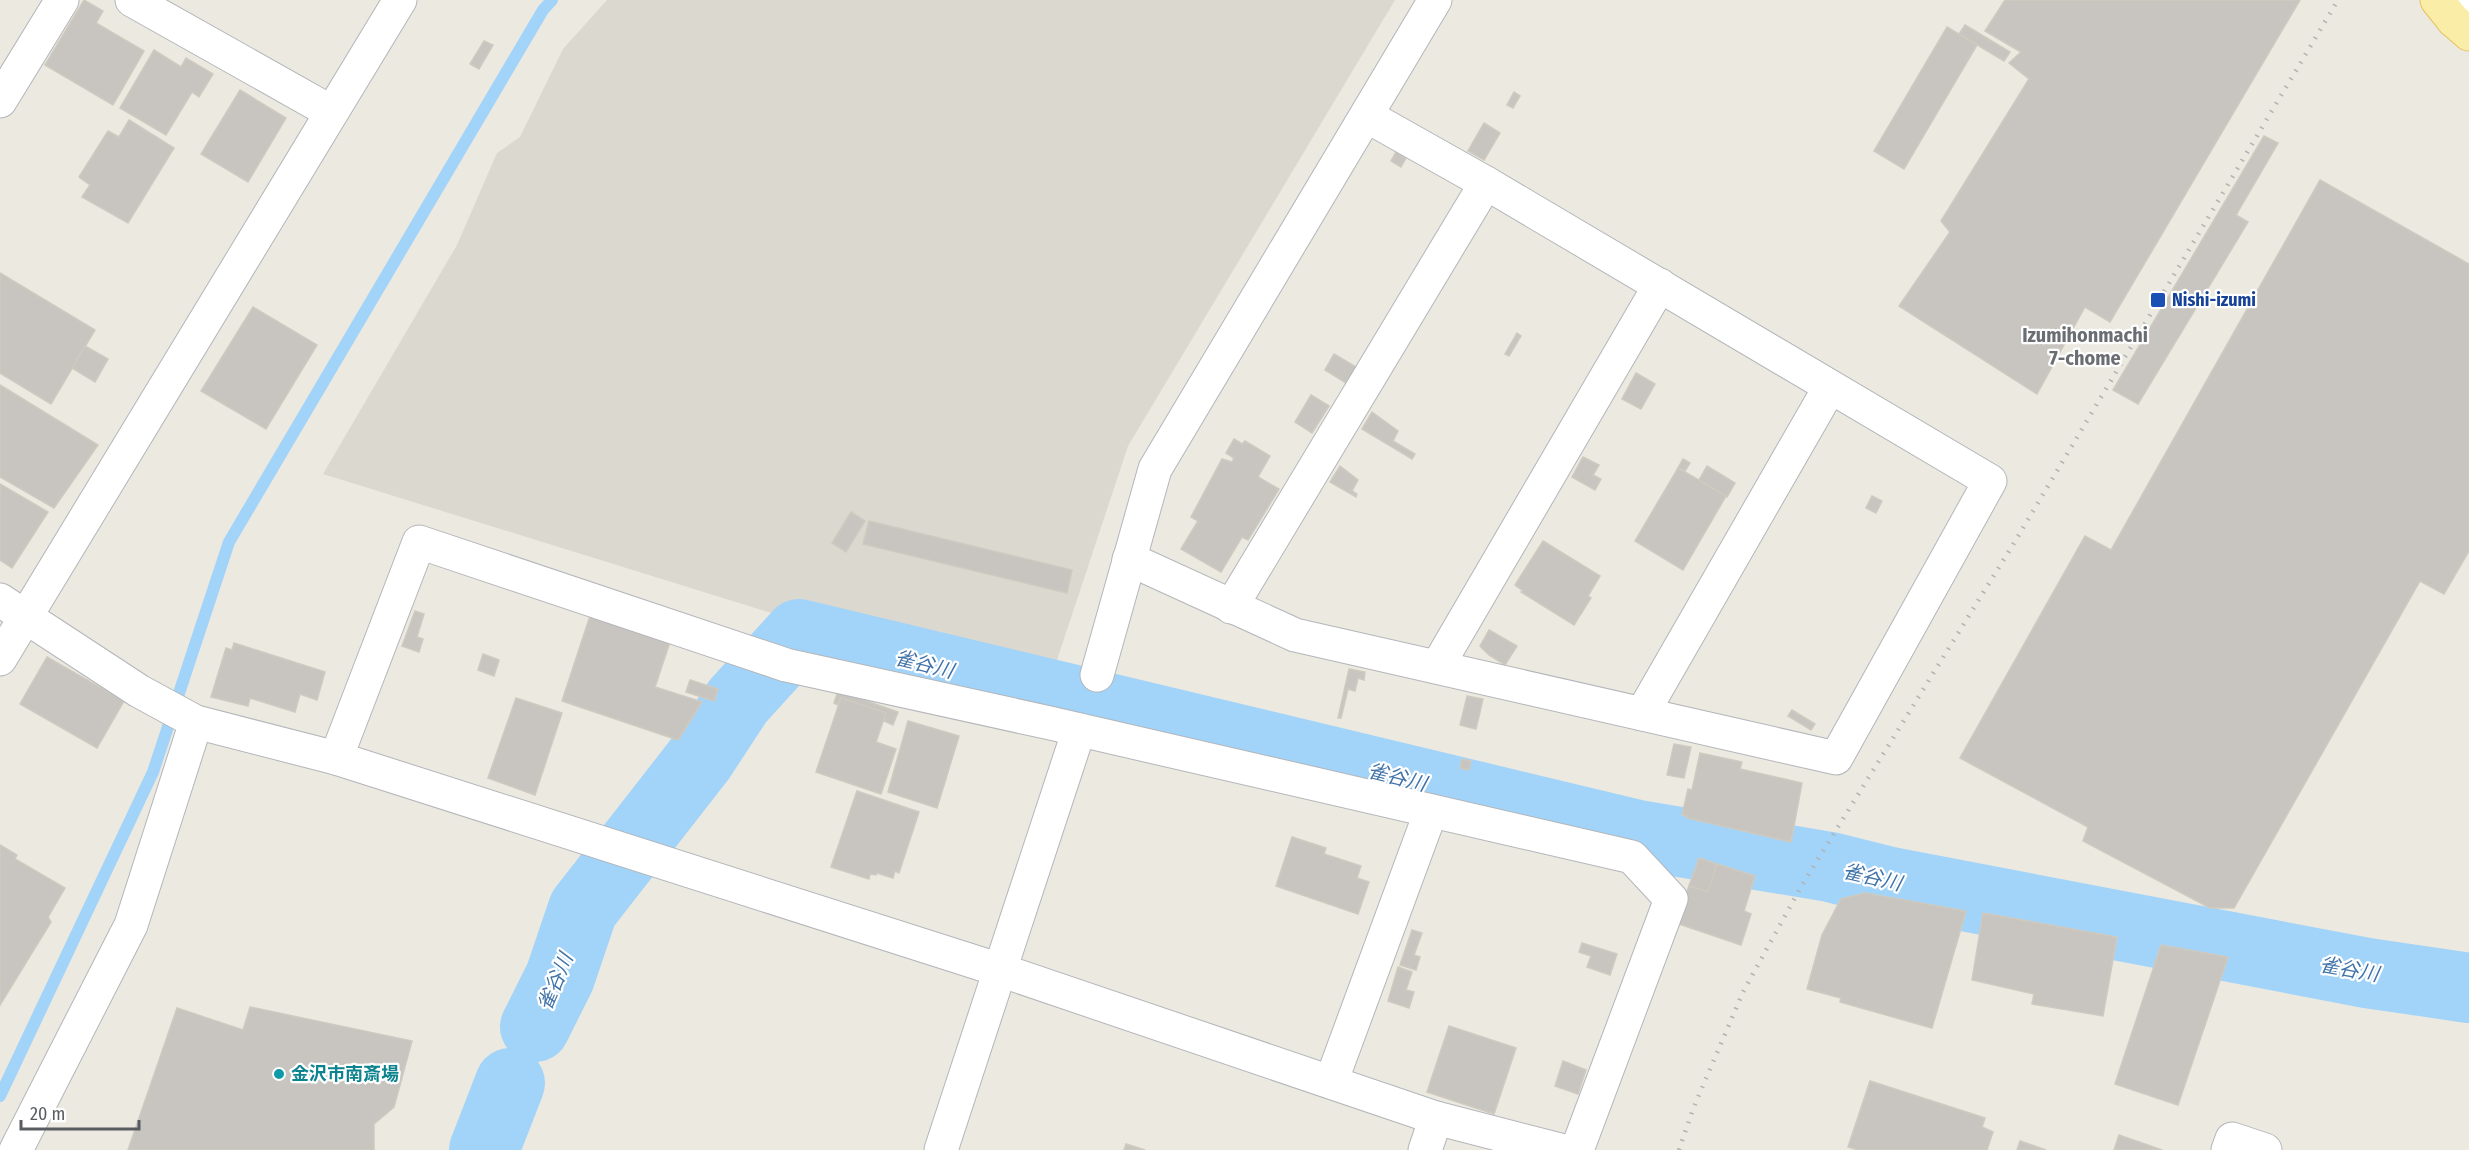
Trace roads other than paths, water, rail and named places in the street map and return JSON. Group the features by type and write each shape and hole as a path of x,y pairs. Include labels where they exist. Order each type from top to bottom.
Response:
{"street":[{"path":"0,101 62,0"},
{"path":"132,0 331,112"},
{"path":"0,659 13,608 331,112 400,0"},
{"path":"1097,675 1155,468 1436,0"},
{"path":"1129,559 1295,635 1836,758 1990,481 1486,183 1366,116"},
{"path":"1231,606 1486,183"},
{"path":"1437,668 1660,285"},
{"path":"1642,714 1830,387"},
{"path":"336,758 419,542 786,665 1632,857 1671,899 1577,1150"},
{"path":"13,608 138,691 187,718 336,758 1000,970 1436,1118 1560,1150"},
{"path":"16,1150 131,925 187,718"},
{"path":"940,1150 1079,730"},
{"path":"1331,1082 1431,811"},
{"path":"1425,1150 1436,1118"},
{"path":"2228,1150 2232,1139 2265,1150"}],"waterway":[{"path":"0,1096 153,772 229,542 543,10 552,0"},
{"name":"雀谷川","path":"535,1027 560,977 583,909 700,759 738,701 799,634 1638,835 1830,867 1890,882 2367,973 2469,988"},
{"name":"雀谷川","path":"484,1150 510,1083"}],"railway":[{"path":"1679,1150 1693,1109 1743,992 1802,885 2014,543 2338,0"}],"place":[{"name":"Nishi-izumi","path":"2158,300"},
{"name":"金沢市南斎場","path":"279,1074"}],"district":[{"name":"Izumihonmachi 7-chome","path":"2085,346"}]}
